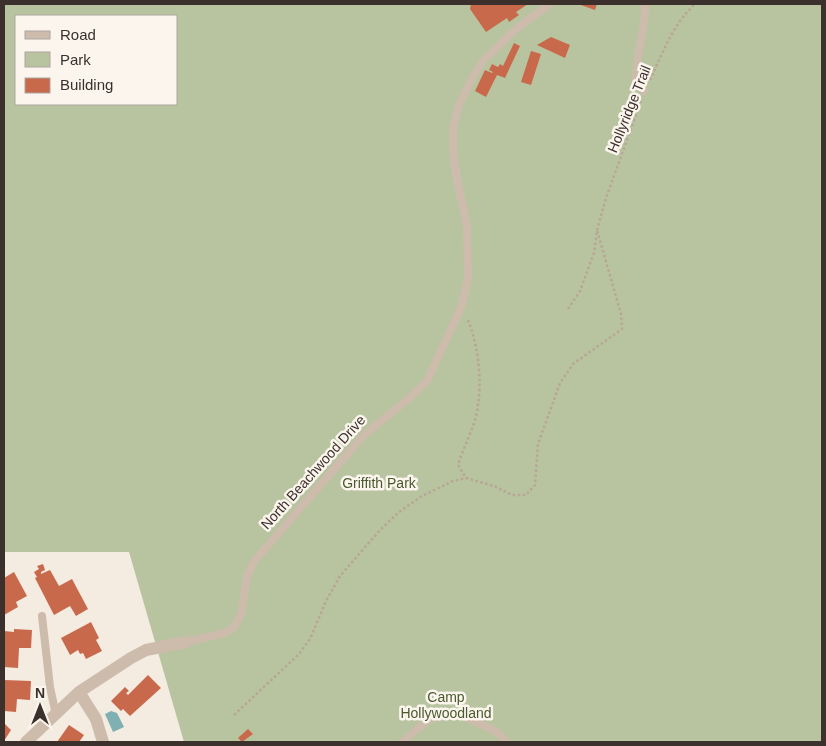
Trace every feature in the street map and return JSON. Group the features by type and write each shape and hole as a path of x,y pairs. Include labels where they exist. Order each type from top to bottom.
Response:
{"street":[{"name":"North Beachwood Drive","path":"26,742 79,692 131,658 146,650 186,642"},
{"path":"79,692 96,718 103,742"}],"lane":[{"name":"North Beachwood Drive","path":"186,642 225,633 234,627 241,614 248,573 256,559 363,436 427,381 461,308 468,279 467,225 457,181 453,150 453,128 459,105 482,61 516,29 550,4"},
{"path":"644,91 636,82 635,76 645,25 645,4"},
{"path":"42,616 50,687 56,715"},
{"path":"402,742 428,720 437,717 461,716 496,731 507,742"}],"path":[{"name":"Hollyridge Trail","path":"568,309 580,291 594,253 597,230 606,198 644,91 676,27 693,4"},
{"path":"234,715 299,654 310,639 326,601 340,576 380,530 399,512 422,496 453,481 466,478 494,486 512,495 526,495 535,485 538,444 560,383 573,364 622,329 621,314 597,230"},
{"path":"461,308 474,332 479,368 479,405 458,464 466,478"}],"green space":[{"name":"Griffith Park","path":"4,4 822,4 822,742 184,742 129,552 4,552"}],"water":[{"path":"111,711 117,713 124,727 113,732 105,714"}],"building":[{"path":"471,4 528,4 516,12 519,15 509,22 507,18 486,32 470,9"},
{"path":"578,4 597,4 595,10"},
{"path":"551,37 570,45 565,58 537,45"},
{"path":"514,43 520,46 505,78 497,75 486,97 475,91 485,70 492,73 489,70 492,64 498,67 500,64 503,66"},
{"path":"531,51 541,54 531,85 521,82"},
{"path":"43,564 45,570 41,574 50,570 59,586 72,579 88,609 76,616 70,606 54,615 35,578 37,577 34,572 39,569 37,566"},
{"path":"14,572 27,596 16,602 18,607 4,615 4,578"},
{"path":"91,622 99,638 96,640 102,651 86,659 83,653 80,654 78,650 70,655 61,638"},
{"path":"14,629 32,630 31,648 19,648 18,668 4,667 4,631 14,632"},
{"path":"148,675 161,688 130,716 123,709 121,711 111,701 125,687 129,691 126,693 128,695"},
{"path":"4,680 31,681 30,700 17,699 16,712 4,711"},
{"path":"4,723 11,730 4,741"},
{"path":"69,725 84,735 79,742 57,742"},
{"path":"248,729 253,734 242,742 238,738"}],"park label":[{"name":"Camp Hollywoodland","path":"446,706"}]}
